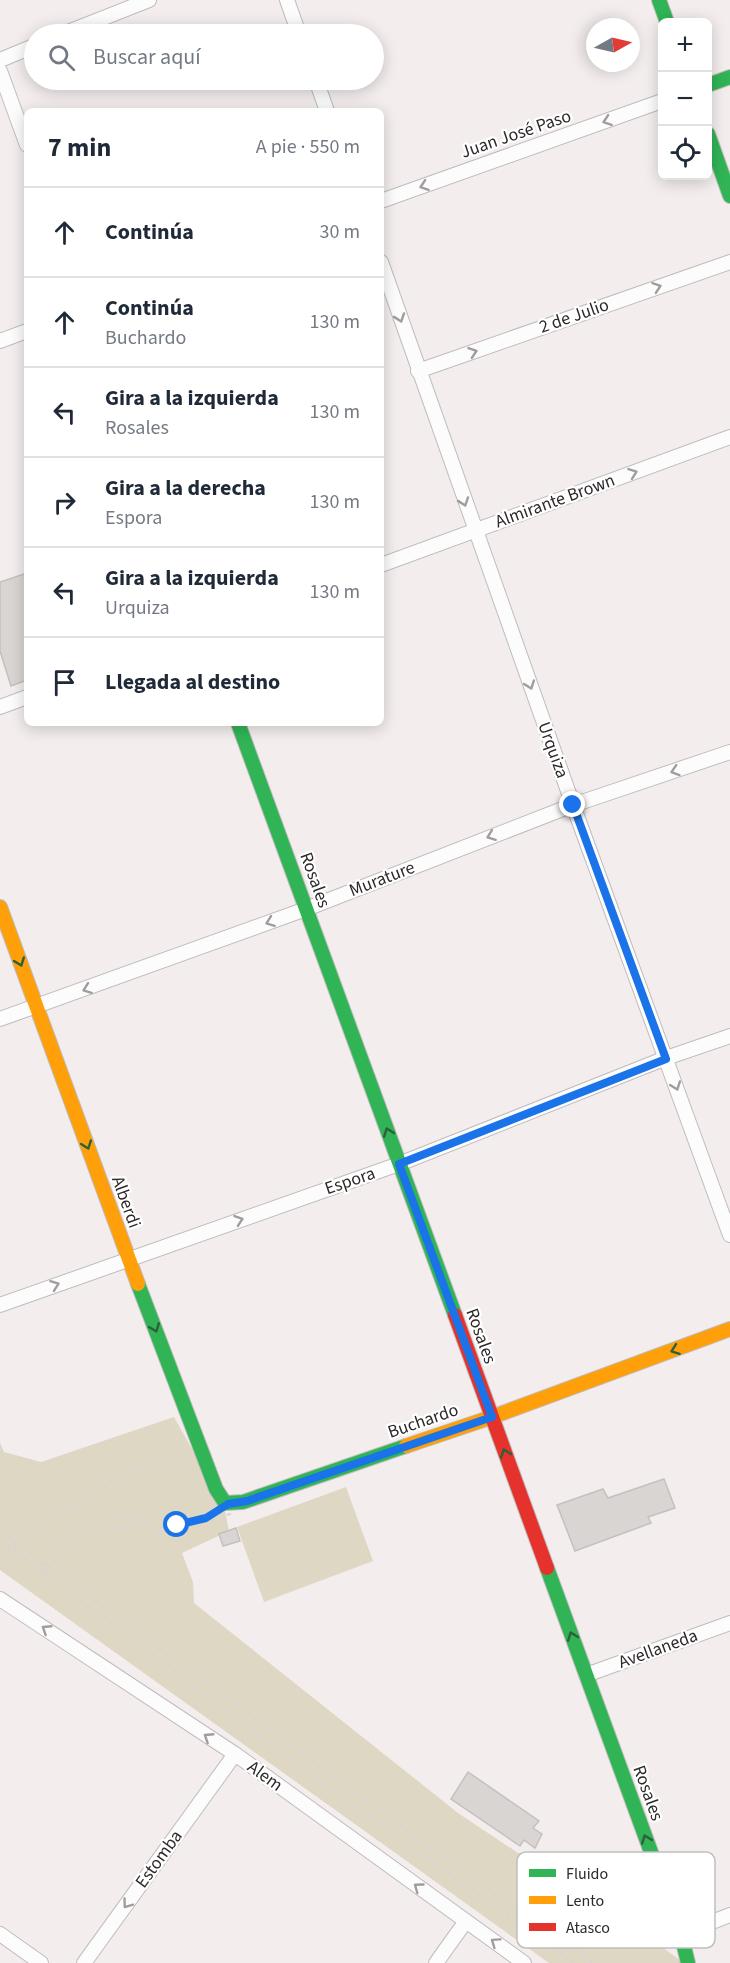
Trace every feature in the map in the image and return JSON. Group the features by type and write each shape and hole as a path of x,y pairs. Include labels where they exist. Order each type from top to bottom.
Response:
{"street":[{"path":"88,24 149,0"},
{"path":"287,0 295,24"},
{"path":"659,0 666,18"},
{"path":"0,60 24,50"},
{"path":"0,71 24,137"},
{"path":"712,84 730,77"},
{"path":"320,90 326,108"},
{"name":"Juan José Paso","path":"384,200 658,103"},
{"path":"712,145 730,196"},
{"name":"2 de Julio","path":"418,371 730,262"},
{"name":"Urquiza","path":"384,271 573,805 730,1235"},
{"path":"0,341 24,332"},
{"name":"Almirante Brown","path":"384,564 730,437"},
{"path":"0,707 24,698"},
{"name":"Rosales","path":"239,726 651,1852"},
{"name":"Murature","path":"0,1019 306,909 573,805 730,752"},
{"name":"Alberdi","path":"0,907 128,1259 216,1489 228,1504"},
{"name":"Espora","path":"0,1305 399,1164 730,1036"},
{"name":"Buchardo","path":"228,1504 247,1501 492,1417 730,1329"},
{"name":"Alem","path":"0,1599 235,1754 524,1963"},
{"name":"Avellaneda","path":"586,1675 730,1623"},
{"name":"Estomba","path":"84,1963 235,1754"},
{"path":"715,1922 730,1916"},
{"path":"436,1963 466,1921"},
{"path":"0,1934 41,1963"},
{"name":"Rosales","path":"684,1948 688,1963"}],"path":[{"path":"0,1559 17,1543 131,1469 176,1461 202,1452"},
{"path":"228,1504 230,1514 178,1530 158,1532 141,1524 89,1534 61,1553 44,1572 39,1568 56,1549 86,1528 117,1519 140,1520 160,1527 177,1525 206,1518 228,1504"},
{"path":"0,1531 517,1910"},
{"path":"0,1540 344,1798 517,1922"},
{"path":"553,1948 574,1963"},
{"path":"571,1948 592,1963"}],"shaded area":[{"path":"174,1417 224,1506 229,1531 182,1553 193,1582 194,1603 458,1813 517,1852 517,1940 0,1570 0,1443 4,1452 41,1462"},
{"path":"346,1487 373,1561 264,1602 237,1527"},
{"path":"528,1948 663,1948 684,1963 549,1963"}],"building":[{"path":"24,574 24,681 11,686 0,651 0,582"},
{"path":"664,1479 675,1508 648,1517 651,1523 575,1551 557,1505 603,1489 608,1498"},
{"path":"236,1528 240,1541 223,1546 219,1534"},
{"path":"468,1772 539,1821 533,1828 542,1834 535,1848 524,1840 520,1846 451,1799"}],"traffic: fast":[{"path":"659,0 666,18"},
{"path":"712,84 730,77"},
{"path":"712,145 730,196"},
{"path":"239,726 455,1315"},
{"path":"138,1284 216,1489 225,1503 243,1502 406,1446"},
{"path":"547,1568 651,1852"},
{"path":"684,1948 688,1963"}],"traffic: slow":[{"path":"0,907 138,1284"},
{"path":"406,1446 492,1417 730,1329"}],"traffic: jam":[{"path":"455,1315 547,1568"}],"route":[{"path":"177,1525 206,1518 228,1504 247,1501 492,1417 399,1164 666,1059 573,805"}]}
